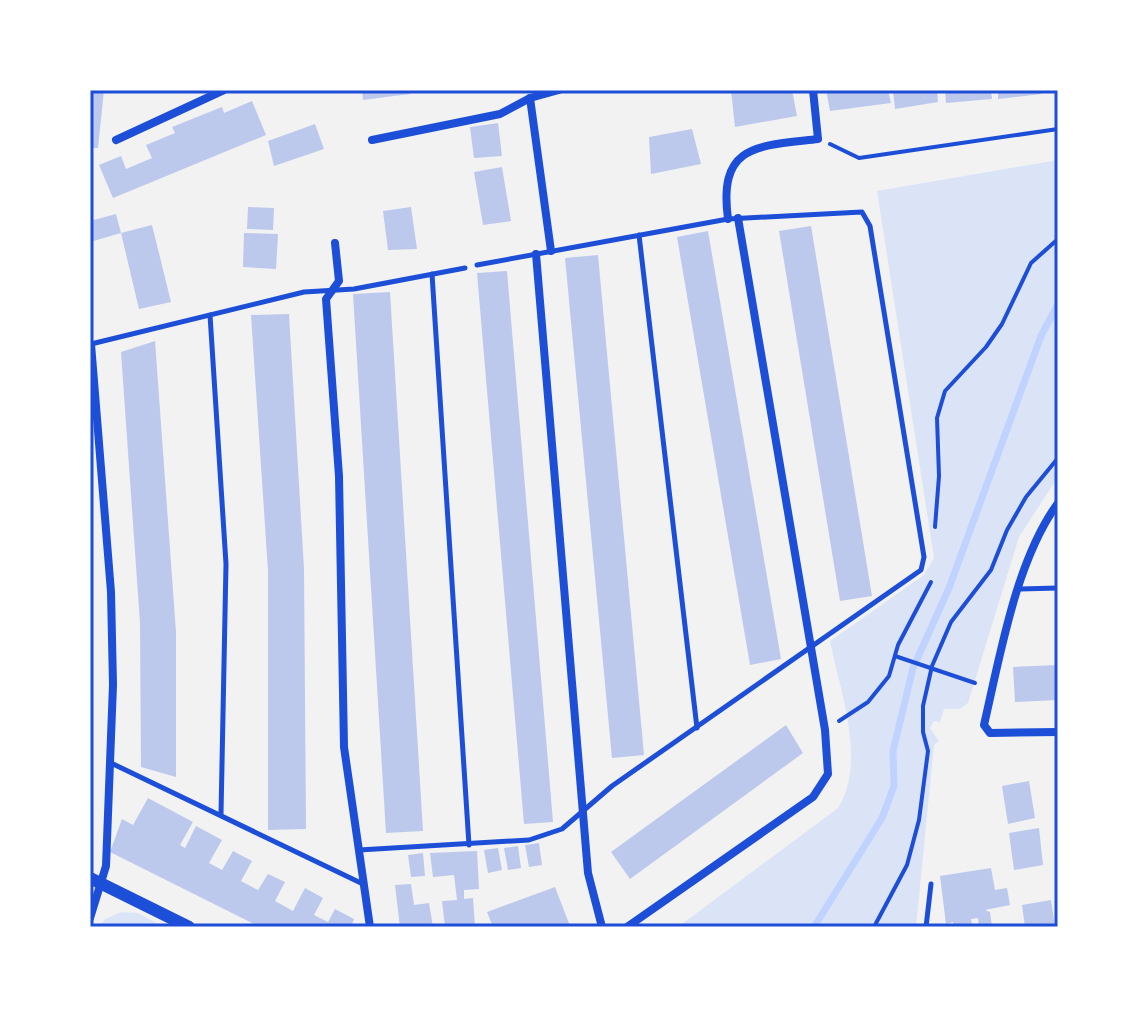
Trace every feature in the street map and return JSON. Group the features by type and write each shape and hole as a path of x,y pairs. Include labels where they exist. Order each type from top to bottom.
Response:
{"street":[{"path":"116,140 224,90"},
{"path":"372,140 500,114 530,98 559,90"},
{"path":"627,927 813,797 828,774 825,730 725,183 738,159 759,148 818,139 813,90"},
{"path":"530,98 551,251"},
{"path":"335,243 339,281 326,299 339,476 344,747 370,927"},
{"path":"536,254 588,873 602,927"},
{"path":"90,344 111,592 110,762 103,884 90,918"},
{"path":"1058,503 1034,546 984,725 990,733 1058,732"},
{"path":"90,878 189,927"}],"lane":[{"path":"357,850 529,840 562,829 612,786 921,570 924,557 870,226 862,212 733,218 477,265"},
{"path":"639,235 697,728"},
{"path":"90,344 304,292 465,268"},
{"path":"432,274 469,845"},
{"path":"210,315 226,564 221,814"},
{"path":"1020,589 1058,588"},
{"path":"110,762 363,884"},
{"path":"926,927 931,884"}],"path":[{"path":"818,139 859,158 1058,129"},
{"path":"934,533 939,476 937,418 945,391 986,347 1002,324 1031,263 1058,239"},
{"path":"874,927 907,865 919,820 928,751 923,732 923,706 932,666 951,622 991,570 1007,530 1026,497 1058,458"},
{"path":"825,730 868,702 889,676 895,656 932,580"},
{"path":"895,656 975,683"}],"shaded area":[{"path":"1058,160 1058,477 1019,537 968,703 960,709 944,709 940,722 934,721 930,728 939,741 934,745 916,927 678,927 838,808 846,789 851,748 845,704 830,641 924,575 934,558 877,191"},
{"path":"121,912 138,913 164,927 100,927 105,919"}],"building":[{"path":"90,90 104,90 98,148 90,148"},
{"path":"362,90 410,90 410,94 363,100"},
{"path":"731,90 792,90 797,116 735,127"},
{"path":"826,90 888,90 891,103 830,111"},
{"path":"893,90 937,90 938,102 895,109"},
{"path":"945,90 991,90 992,99 946,103"},
{"path":"998,90 1041,90 1041,94 998,99"},
{"path":"252,101 266,135 113,198 99,165 121,156 126,169 152,158 146,145 175,133 172,127 222,107 224,113"},
{"path":"498,123 502,156 474,158 470,127"},
{"path":"315,124 324,149 274,166 268,141"},
{"path":"692,129 701,164 651,174 649,137"},
{"path":"502,167 511,221 483,225 474,172"},
{"path":"248,207 274,208 273,230 247,229"},
{"path":"411,207 417,249 388,250 383,211"},
{"path":"116,214 121,233 90,242 90,221"},
{"path":"152,225 171,302 139,309 121,233"},
{"path":"811,226 872,596 840,601 779,231"},
{"path":"708,231 781,659 750,665 677,237"},
{"path":"244,233 278,234 276,269 243,267"},
{"path":"598,255 644,755 612,758 565,258"},
{"path":"507,271 553,822 524,824 477,273"},
{"path":"390,292 423,831 386,833 353,294"},
{"path":"289,314 304,569 306,829 268,830 268,571 251,315"},
{"path":"155,341 176,632 176,777 141,767 140,623 121,352"},
{"path":"1058,665 1058,700 1015,702 1013,667"},
{"path":"786,725 803,753 630,879 611,852"},
{"path":"1029,781 1035,818 1008,824 1002,786"},
{"path":"148,798 193,822 180,845 185,848 196,826 222,840 209,863 222,870 233,851 252,861 241,881 258,890 268,874 285,882 275,901 293,911 305,888 323,898 314,915 328,922 335,909 354,919 351,927 260,927 110,852 122,819 133,825"},
{"path":"1039,828 1043,865 1014,870 1009,833"},
{"path":"539,843 542,865 529,867 525,845"},
{"path":"518,846 521,868 508,870 504,848"},
{"path":"498,848 502,870 488,873 484,850"},
{"path":"477,851 479,889 464,890 464,899 473,898 475,927 445,927 442,901 457,900 454,875 433,877 430,853"},
{"path":"423,853 425,876 411,877 408,855"},
{"path":"991,868 995,890 1007,888 1010,905 985,910 990,912 992,927 979,927 978,918 971,919 972,925 962,927 954,927 953,922 946,924 940,876"},
{"path":"411,884 414,905 429,903 433,927 400,927 395,885"},
{"path":"555,887 570,926 493,927 487,912"},
{"path":"1051,900 1055,927 1025,927 1022,905"}],"waterway":[{"path":"814,927 882,818 894,786 893,751 913,668 949,588 1041,336 1058,304"}]}
